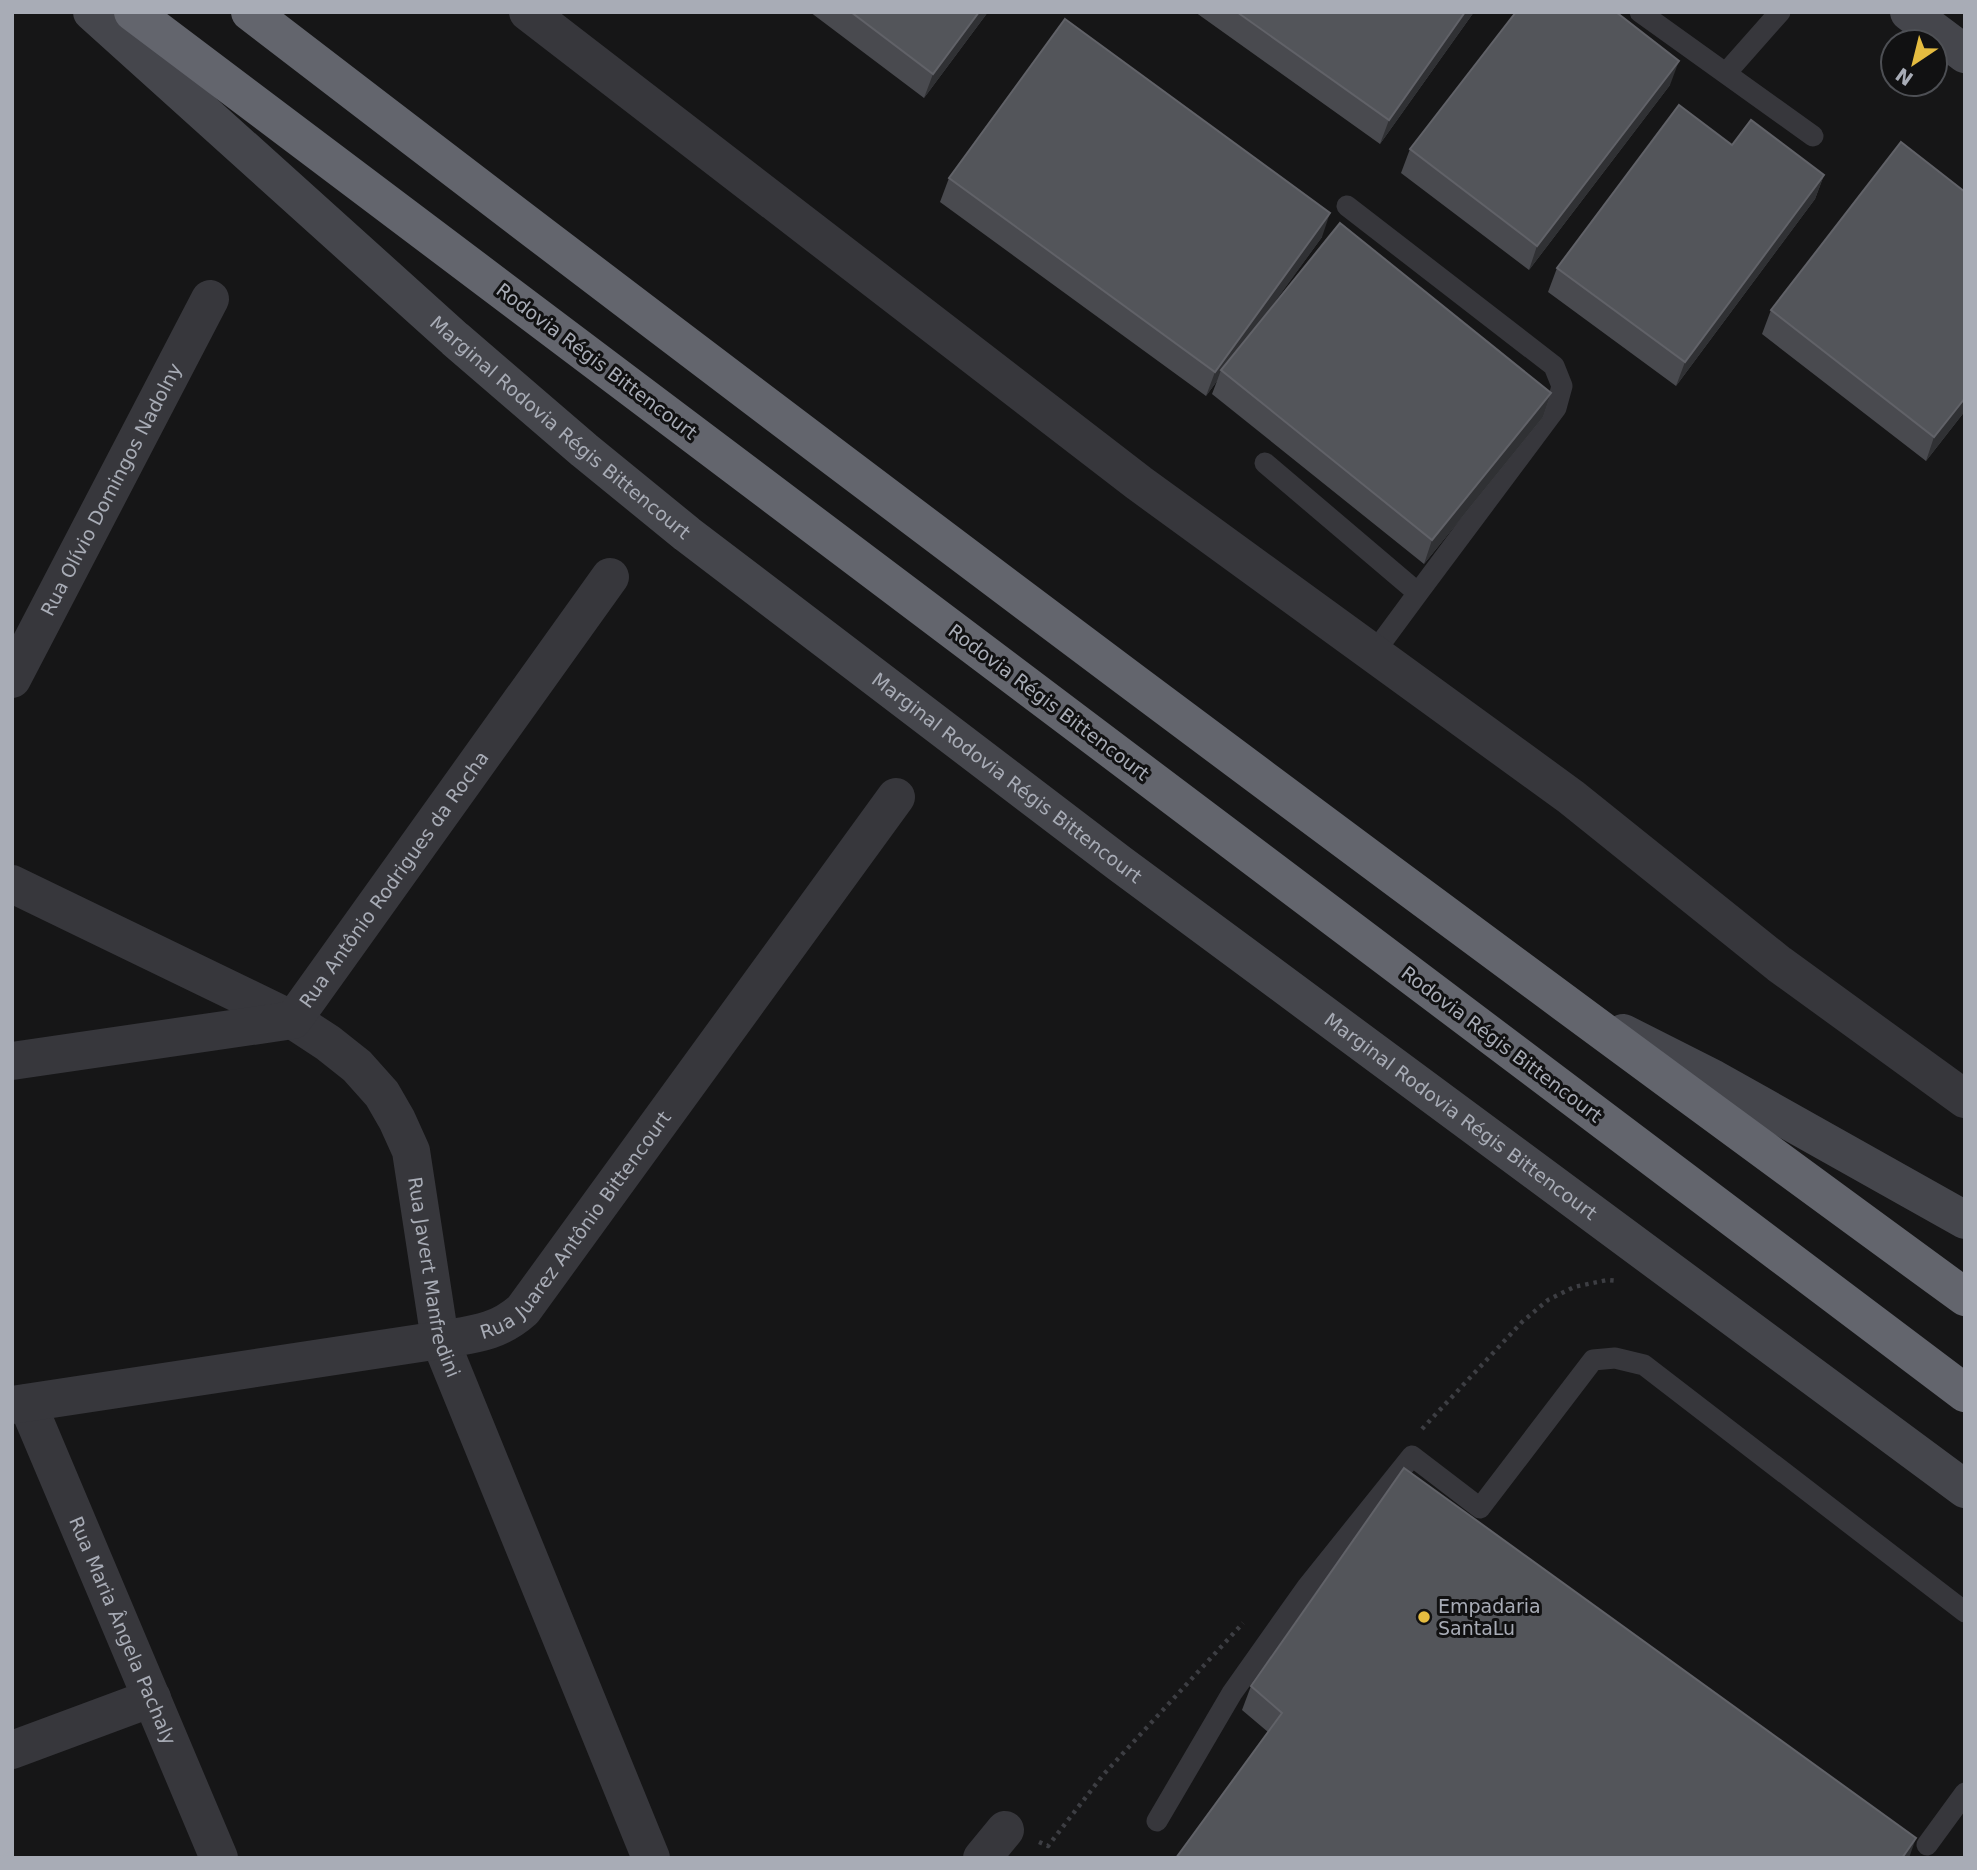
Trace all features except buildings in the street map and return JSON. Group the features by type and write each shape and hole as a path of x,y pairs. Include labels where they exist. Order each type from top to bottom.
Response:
{"highway":[{"name":"Rodovia Régis Bittencourt","path":"133,12 1965,1393"},
{"path":"250,12 468,180 1559,1001 1965,1297"}],"main road":[{"name":"Marginal Rodovia Régis Bittencourt","path":"92,12 455,339 687,534 1119,863 1965,1489"},
{"path":"1909,12 1965,54"},
{"path":"1559,1001 1714,1079 1965,1220"}],"street":[{"path":"528,12 1139,483 1571,797 1779,964 1965,1099"},
{"name":"Rua Olívio Domingos Nadolny","path":"12,679 210,299"},
{"name":"Rua Antônio Rodrigues da Rocha","path":"12,1061 293,1020 610,577"},
{"name":"Rua Juarez Antônio Bittencourt","path":"19,1404 489,1332 509,1322 523,1310 896,797"},
{"name":"Rua Javert Manfredini","path":"12,884 293,1020 357,1066 382,1094 411,1150 440,1340 651,1858"},
{"name":"Rua Maria Ângela Pachaly","path":"19,1404 152,1698 219,1858"},
{"path":"12,1750 152,1698"}],"lane":[{"path":"1640,12 1813,136"},
{"path":"1726,74 1780,12"},
{"path":"1347,206 1554,366 1562,387 1556,408 1373,654"},
{"path":"1265,463 1418,593"},
{"path":"1157,1821 1232,1693 1307,1587 1412,1455 1480,1508 1593,1360 1615,1358 1644,1365 1965,1612"},
{"path":"1927,1845 1965,1793"}],"place":[{"name":"Empadaria SantaLu","path":"1424,1617"}]}
